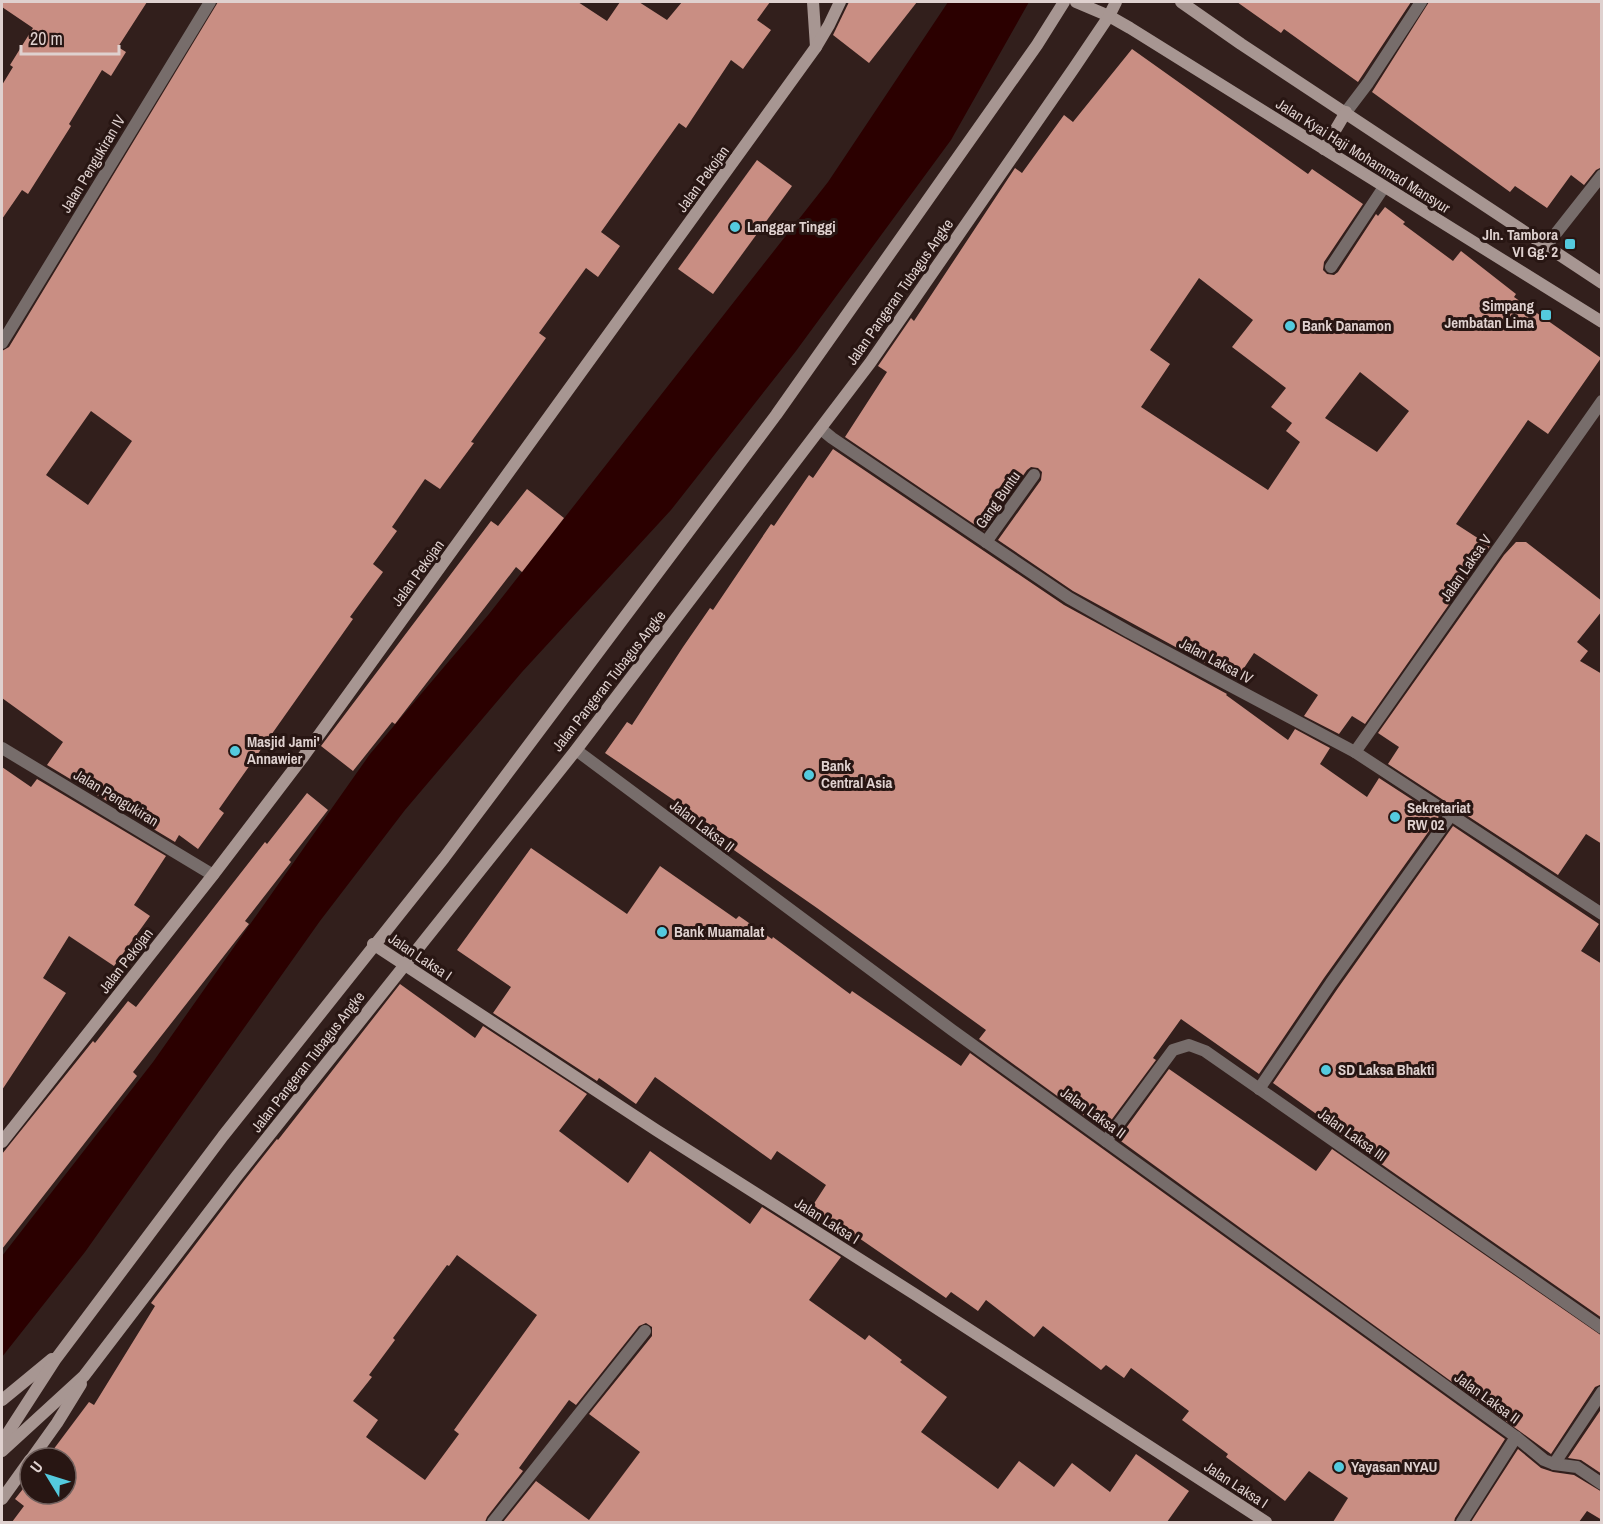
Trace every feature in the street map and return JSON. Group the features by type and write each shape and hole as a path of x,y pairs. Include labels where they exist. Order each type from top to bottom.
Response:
{"main road":[{"path":"813,2 816,47"},
{"name":"Jalan Pekojan","path":"2,1142 303,757 816,47 840,2"},
{"name":"Jalan Pangeran Tubagus Angke","path":"2,1442 59,1356 223,1136 373,944 444,858 776,415 1030,54 1064,2"},
{"name":"Jalan Kyai Haji Mohammad Mansyur","path":"1077,2 1109,16 1602,322"},
{"name":"Jalan Pangeran Tubagus Angke","path":"2,1451 84,1376 236,1177 576,750 870,363 1109,16 1116,2"},
{"name":"Jalan Kyai Haji Mohammad Mansyur","path":"1181,2 1602,283"},
{"path":"1324,149 1346,112"},
{"name":"Jalan Laksa I","path":"373,944 646,1124 926,1301 1266,1522"},
{"name":"Jalan Pangeran Tubagus Angke","path":"2,1400 59,1356"},
{"name":"Jalan Pangeran Tubagus Angke","path":"40,1446 98,1358"},
{"name":"Jalan Pangeran Tubagus Angke","path":"2,1499 18,1477"}],"street":[{"name":"Jalan Pengukiran IV","path":"2,343 210,2"},
{"path":"1346,112 1368,83 1420,2"},
{"path":"1546,246 1602,175"},
{"path":"1331,267 1384,187"},
{"name":"Jalan Laksa V","path":"1355,752 1602,401"},
{"name":"Jalan Laksa IV","path":"821,429 1069,598 1355,752 1602,914"},
{"name":"Gang Buntu","path":"986,542 1034,475"},
{"name":"Jalan Pengukiran","path":"2,748 213,875"},
{"name":"Jalan Laksa II","path":"576,750 952,1030 1516,1437 1544,1460 1554,1464 1577,1467 1602,1484"},
{"path":"1259,1089 1331,983 1451,815"},
{"name":"Jalan Laksa III","path":"1106,1141 1173,1050 1189,1045 1205,1051 1602,1328"},
{"path":"493,1522 645,1331"},
{"path":"1554,1464 1602,1392"},
{"path":"1462,1522 1516,1437"}],"shaded area":[{"path":"948,2 1029,2 951,140 796,351 671,510 522,672 405,810 320,921 85,1252 2,1357 2,1256 153,1062 370,754 489,614 828,182"}],"building":[{"path":"2,2 147,2 118,47 126,52 111,76 102,70 69,124 71,126 28,194 22,190 2,219 2,85 13,67 10,65 33,28 2,7"},
{"path":"218,2 578,2 607,21 620,2 639,2 667,20 682,2 770,2 757,20 771,30 743,69 731,60 686,128 679,123 601,232 620,246 598,277 586,268 539,333 546,338 440,489 425,479 392,527 397,531 373,564 383,572 350,617 353,619 219,809 224,813 198,849 179,835 175,842 47,765 63,742 2,698 2,351 9,347","holes":["91,411 132,441 88,505 46,475"]},
{"path":"849,2 917,2 869,63 833,35"},
{"path":"1237,2 1411,2 1358,82 1284,29 1281,33"},
{"path":"1429,2 1602,2 1602,167 1596,170 1584,185 1571,175 1547,208 1515,186 1510,192 1372,92"},
{"path":"1132,49 1308,174 1312,169 1363,204 1324,262 1323,270 1327,274 1334,275 1338,272 1376,214 1378,216 1385,207 1405,222 1403,224 1453,261 1461,251 1516,294 1514,297 1601,358 1548,434 1528,420 1456,524 1490,546 1365,724 1352,716 1339,734 1304,716 1318,695 1254,653 1236,680 1073,591 998,540 1041,480 1042,472 1038,468 1031,467 1027,470 984,531 845,437 887,372 878,366 911,318 914,321 1015,168 1022,173 1064,115 1073,122","holes":["1199,278 1253,320 1232,347 1286,388 1271,407 1292,423 1286,431 1300,442 1268,490 1141,407 1170,364 1150,350","1360,372 1409,411 1377,452 1325,418"]},
{"name":"Langgar Tinggi","path":"757,160 792,186 713,294 678,269"},
{"path":"833,449 1064,605 1227,694 1288,740 1295,729 1330,748 1320,764 1367,797 1379,778 1439,817 1324,978 1259,1074 1181,1019 1153,1058 1156,1060 1104,1130 979,1039 986,1030 731,848 735,842 605,753 627,722 632,725 683,647 710,608 713,610 771,524 774,526 809,475 813,478"},
{"path":"527,489 564,518 522,572 516,567 395,724 392,722 353,771 321,746 491,521 498,526"},
{"path":"1516,542 1526,542 1602,601 1602,611 1577,642 1588,651 1580,661 1602,674 1602,844 1586,834 1558,875 1388,764 1399,747 1378,733 1504,555"},
{"path":"2,767 31,787 37,779 166,856 134,905 150,916 114,966 69,936 43,978 66,993 2,1090"},
{"path":"307,793 328,810 245,921 249,924 133,1072 137,1076 2,1249 2,1154 128,1001 136,1007 265,842 267,844"},
{"path":"1453,826 1599,924 1581,951 1602,964 1602,1318 1341,1136 1343,1133 1273,1083"},
{"path":"531,848 627,914 660,866 736,919 739,916 772,939 773,937 850,994 852,991 961,1066 970,1053 1505,1439 1454,1522 1333,1522 1348,1498 1309,1471 1285,1501 1226,1457 1228,1454 1182,1420 1189,1411 1131,1368 1124,1378 1106,1365 1101,1370 1043,1326 1034,1337 986,1300 978,1311 951,1292 946,1298 856,1236 851,1244 806,1216 826,1185 777,1151 771,1160 655,1077 636,1104 599,1078 597,1081 493,1013 511,987 457,950"},
{"path":"400,984 475,1038 483,1026 587,1094 559,1131 628,1183 650,1151 750,1224 762,1207 841,1257 809,1300 865,1340 869,1335 902,1360 900,1362 947,1397 921,1432 998,1489 1019,1461 1054,1487 1072,1463 1110,1492 1136,1454 1189,1491 1167,1522 503,1522 536,1481 589,1520 640,1452 589,1414 652,1336 652,1327 646,1323 639,1326 576,1405 569,1400 519,1468 523,1471 485,1522 12,1522 24,1506 78,1506 78,1446 56,1446 89,1402 94,1405 155,1306 151,1303","holes":["457,1255 537,1315 454,1430 459,1434 425,1480 366,1437 378,1420 353,1401 372,1377 369,1375 395,1340 393,1338 447,1265 449,1266"]},
{"path":"1169,1069 1316,1171 1332,1149 1602,1336 1602,1384 1595,1387 1551,1454 1118,1139"},
{"path":"1602,1408 1602,1474 1581,1460 1568,1458"},
{"path":"1518,1449 1541,1468 1574,1475 1602,1492 1602,1520 1587,1511 1579,1522 1471,1522"}],"place":[{"name":"Langgar Tinggi","path":"735,227"},
{"name":"Jln. Tambora VI Gg. 2","path":"1570,244"},
{"name":"Simpang Jembatan Lima","path":"1546,315"},
{"name":"Bank Danamon","path":"1290,326"},
{"name":"Masjid Jami' Annawier","path":"235,751"},
{"name":"Bank Central Asia","path":"809,775"},
{"name":"Sekretariat RW 02","path":"1395,817"},
{"name":"Bank Muamalat","path":"662,932"},
{"name":"SD Laksa Bhakti","path":"1326,1070"},
{"name":"Yayasan NYAU","path":"1339,1467"}]}
